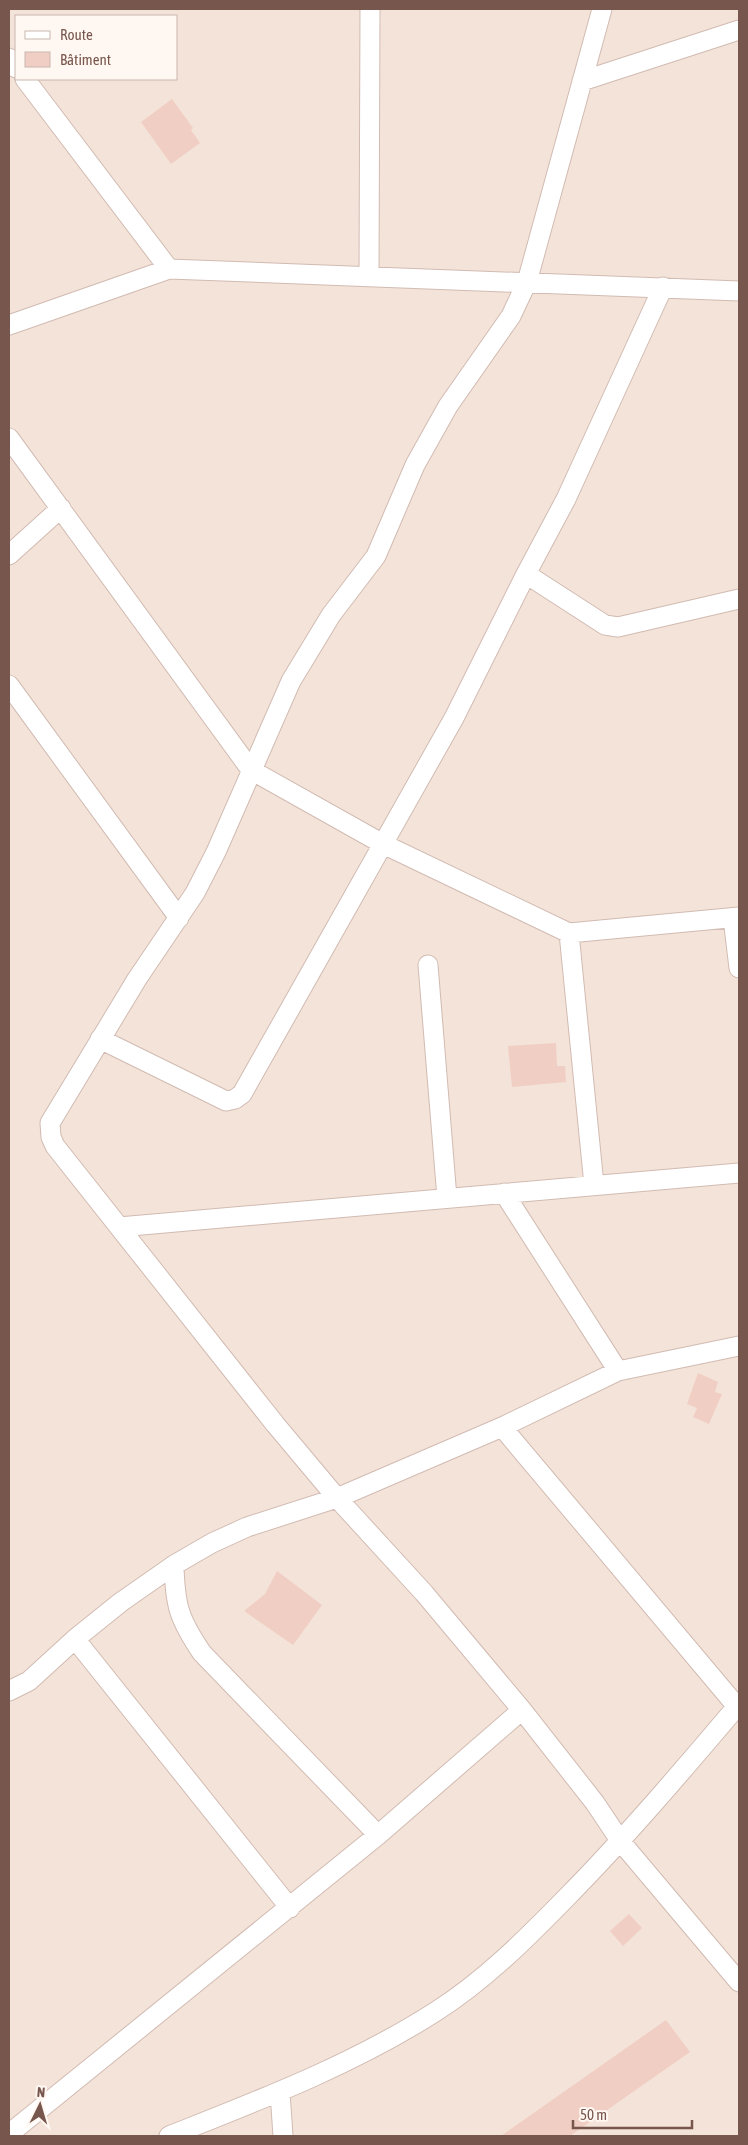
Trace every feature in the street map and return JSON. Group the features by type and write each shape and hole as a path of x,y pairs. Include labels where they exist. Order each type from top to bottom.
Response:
{"street":[{"path":"369,276 370,9"},
{"path":"602,9 527,282 511,316 448,406 415,465 376,556 331,615 291,681 216,852 180,918 137,979 100,1039 50,1123 49,1130 55,1146 337,1498 424,1593 522,1710 596,1804 621,1842 739,1982"},
{"path":"582,81 739,30"},
{"path":"26,80 169,269"},
{"path":"9,325 169,269 739,291"},
{"path":"100,1039 226,1101 235,1099 242,1094 454,718 566,499 664,287"},
{"path":"9,438 251,770 383,844 569,932 736,917 739,968"},
{"path":"9,555 61,508"},
{"path":"526,574 605,625 618,627 739,598"},
{"path":"9,684 180,918"},
{"path":"569,932 594,1185"},
{"path":"428,965 447,1198"},
{"path":"119,1227 739,1173"},
{"path":"504,1193 618,1371"},
{"path":"9,1691 29,1681 75,1639 121,1602 174,1565 212,1543 247,1527 337,1498 502,1428 618,1371 739,1346"},
{"path":"169,2136 280,2092 353,2059 436,2012 479,1980 529,1936 621,1842 739,1706 502,1428"},
{"path":"174,1565 175,1598 181,1620 202,1653 378,1835"},
{"path":"75,1639 290,1908"},
{"path":"9,2134 290,1908 378,1835 522,1710"},
{"path":"280,2092 284,2136"}],"shaded area":[{"path":"9,9 739,9 739,2136 9,2136"}],"building":[{"path":"172,99 193,128 191,130 200,143 171,164 141,122"},
{"path":"556,1043 557,1066 565,1066 566,1082 512,1087 508,1046"},
{"path":"698,1373 718,1382 715,1392 722,1394 709,1424 693,1417 697,1408 687,1404"},
{"path":"277,1571 322,1605 293,1645 244,1611 265,1594"},
{"path":"629,1914 642,1928 623,1946 610,1931"},
{"path":"666,2020 690,2052 570,2136 501,2136"}]}
